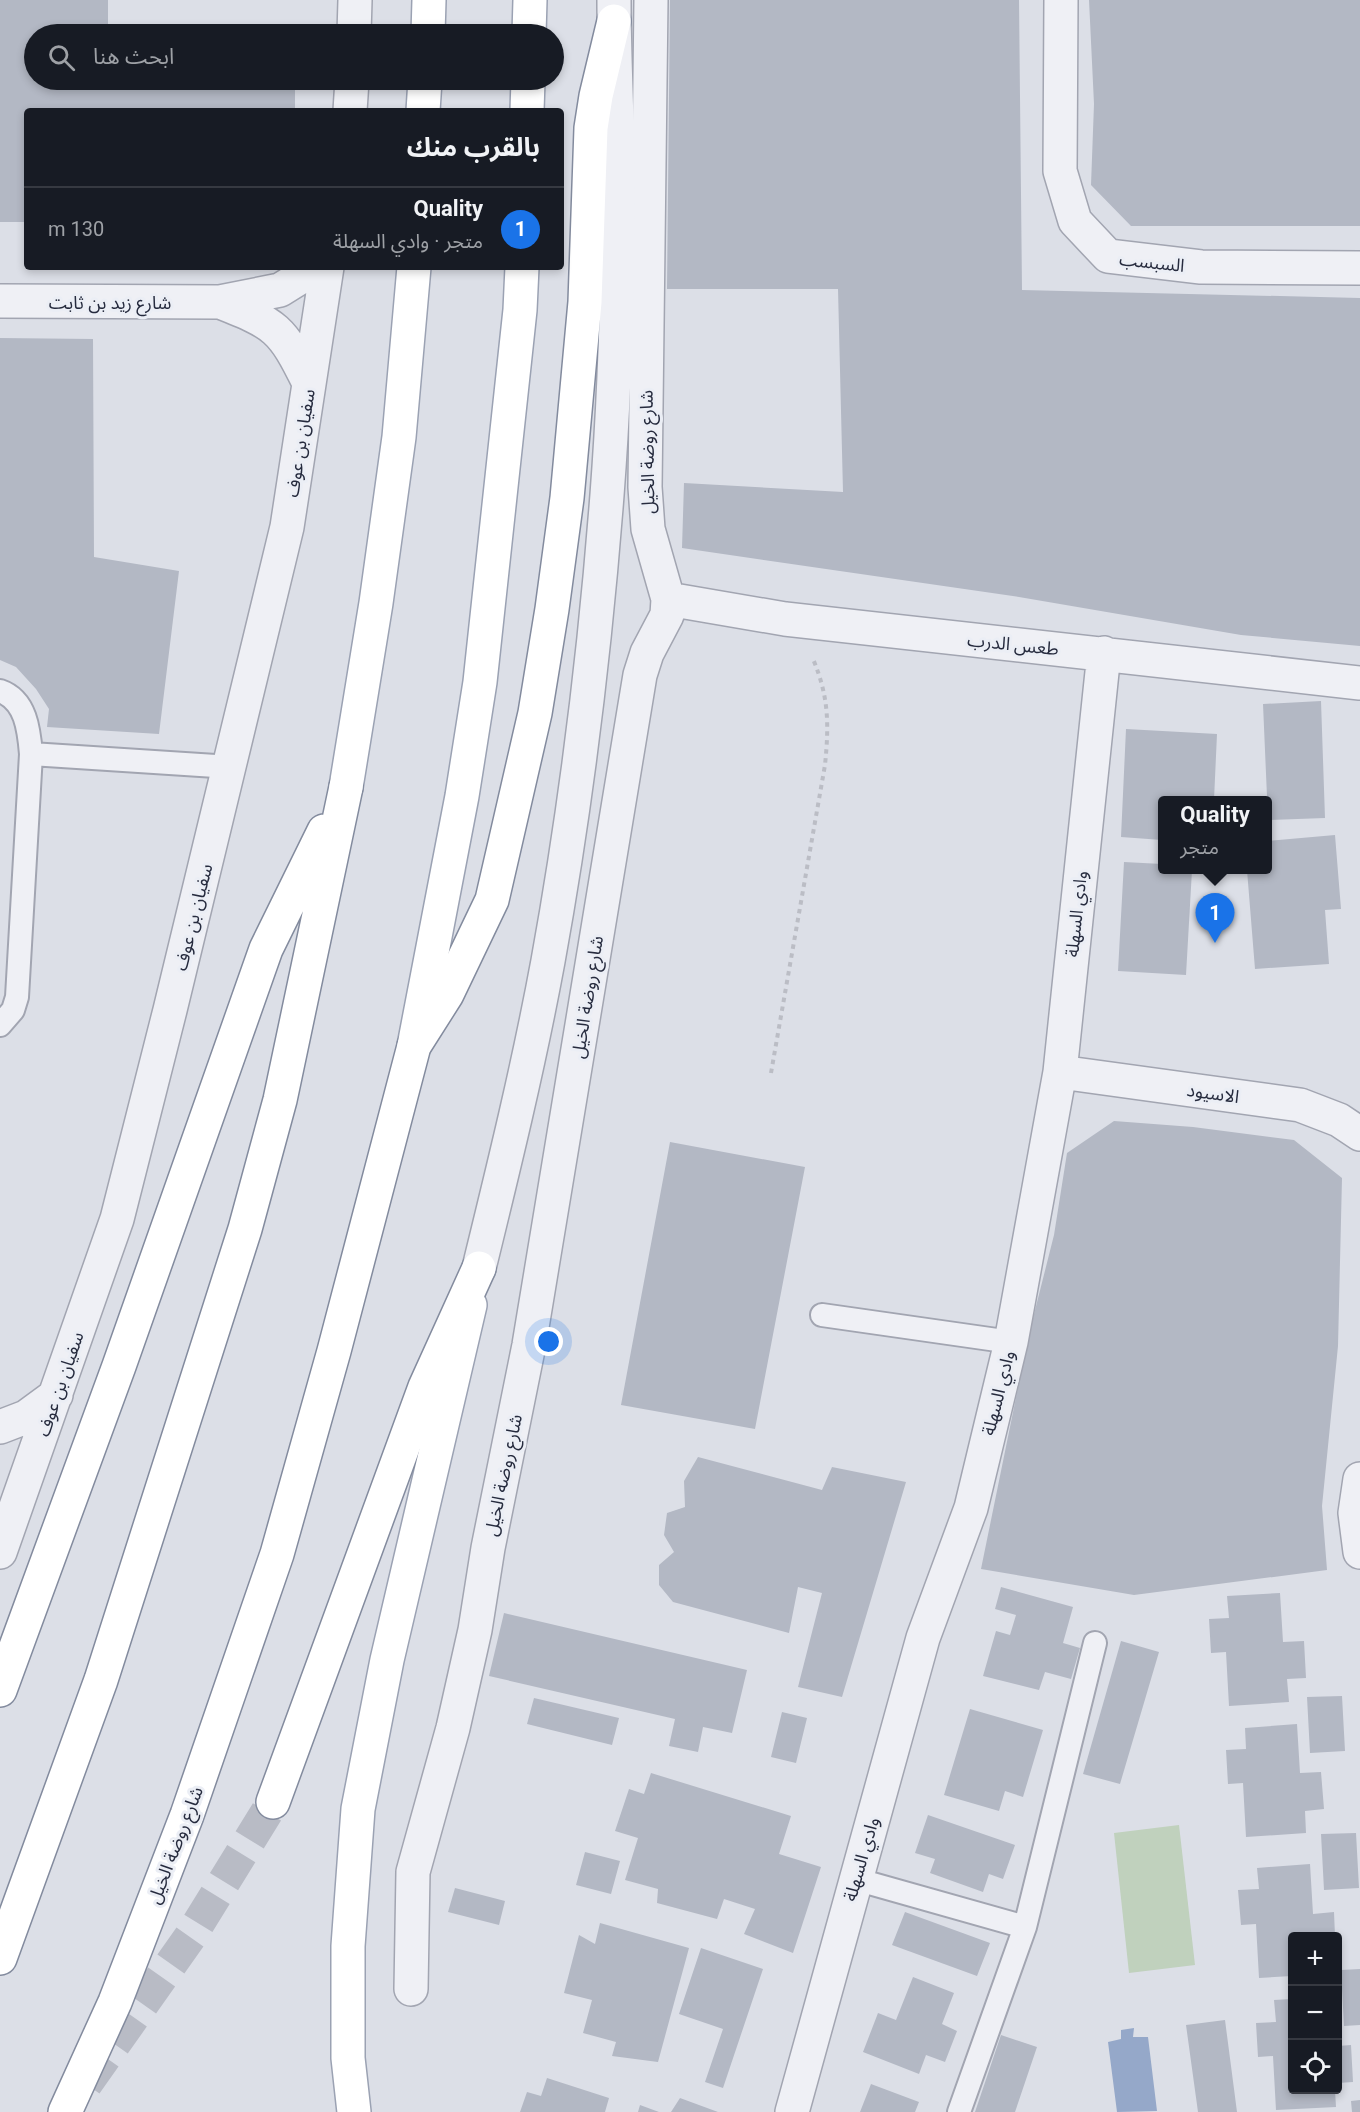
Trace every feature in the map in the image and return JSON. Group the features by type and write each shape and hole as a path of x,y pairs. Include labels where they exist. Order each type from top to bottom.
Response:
{"main road":[{"path":"428,24 429,0"},
{"path":"529,24 530,0"},
{"path":"414,1046 447,994 492,900 536,713 568,486 585,302 591,128 614,10"},
{"path":"423,108 424,90"},
{"path":"527,108 528,90"},
{"path":"0,1958 101,1680 245,1229 280,1100 346,786 376,603 399,437 414,270"},
{"name":"شارع روضة الخيل","path":"65,2112 115,2002 187,1815 278,1554 414,1046 462,795 480,682 520,310 522,270"},
{"path":"0,1690 116,1377 266,949 346,786"},
{"path":"273,1802 425,1387 479,1268"},
{"path":"354,2112 348,2058 348,1946 358,1809 387,1660 479,1268"}],"street":[{"path":"354,24 355,0"},
{"name":"شارع روضة الخيل","path":"411,1989 413,1872 453,1728 475,1630 488,1548 529,1345 640,675 647,653 667,615 668,599 648,529 645,487 651,0"},
{"name":"السبسب","path":"1061,0 1060,171 1075,221 1108,256 1201,267 1360,268"},
{"name":"شارع روضة الخيل","path":"479,1268 516,1115 548,961 573,806 593,650 608,493 616,336 618,179 614,10"},
{"path":"350,108 351,90"},
{"name":"شارع زيد بن ثابت","path":"0,301 220,302 280,290 312,270"},
{"name":"سفيان بن عوف","path":"0,1552 117,1220 231,767 287,527 327,270"},
{"name":"شارع زيد بن ثابت","path":"220,302 258,317 277,329 292,348 309,382"},
{"name":"طعس الدرب","path":"668,599 785,619 1360,683"},
{"name":"وادي السهلة","path":"792,2112 923,1638 971,1508 1011,1342 1060,1072 1104,653"},
{"name":"الاسيود","path":"1060,1072 1300,1105 1339,1120 1360,1134"},
{"path":"0,1427 26,1417 56,1395"},
{"path":"1360,1479 1358,1513 1360,1552"},
{"path":"0,1486 12,1521"}],"lane":[{"path":"0,691 21,707 28,724 31,754 17,997 13,1010 0,1025"},
{"path":"31,754 231,767"},
{"path":"822,1315 1011,1342"},
{"path":"959,2112 1025,1927 1095,1643"},
{"path":"855,1879 1025,1927"}],"path":[{"path":"771,1073 825,765 829,727 825,687 810,650 785,619"}],"green space":[{"path":"1179,1825 1195,1965 1129,1973 1114,1833"}],"water":[{"path":"1134,2028 1133,2037 1148,2037 1157,2111 1117,2112 1108,2042 1121,2039 1121,2030"}],"building":[{"path":"0,0 108,0 108,24 24,24 24,90 295,90 295,108 24,108 24,222 0,222"},
{"path":"670,0 1019,0 1022,290 1360,298 1360,646 1241,635 1019,597 682,548 684,483 843,492 838,289 667,289"},
{"path":"1089,0 1360,0 1360,226 1131,226 1091,185 1094,104"},
{"path":"0,338 93,339 94,557 179,571 159,734 47,727 49,709 36,689 16,667 0,660"},
{"path":"1321,701 1325,818 1272,820 1272,796 1267,796 1263,704"},
{"path":"1126,729 1217,734 1214,796 1158,796 1158,840 1121,837"},
{"path":"1335,835 1341,909 1325,910 1329,964 1255,969 1247,874 1272,874 1272,841"},
{"path":"1124,862 1158,864 1158,874 1192,874 1186,975 1118,971"},
{"path":"1114,1121 1193,1127 1294,1140 1342,1178 1338,1346 1322,1506 1327,1570 1134,1595 981,1569 1029,1334 1054,1235 1067,1153"},
{"path":"670,1142 805,1167 755,1429 621,1405"},
{"path":"698,1457 822,1490 832,1467 906,1482 842,1697 798,1687 822,1593 798,1587 789,1633 673,1602 659,1585 659,1565 674,1552 664,1535 667,1513 685,1507 684,1481"},
{"path":"1001,1587 1073,1607 1063,1643 1080,1648 1071,1679 1045,1672 1039,1690 983,1676 996,1631 1010,1635 1016,1615 995,1609"},
{"path":"1280,1593 1283,1642 1304,1641 1306,1678 1287,1679 1289,1702 1229,1706 1226,1652 1211,1653 1209,1619 1229,1618 1227,1596"},
{"path":"504,1613 747,1670 732,1733 703,1727 698,1752 669,1746 675,1719 489,1676"},
{"path":"1121,1641 1159,1652 1120,1784 1083,1774"},
{"path":"1342,1696 1345,1751 1310,1753 1307,1697"},
{"path":"534,1698 619,1718 612,1745 527,1724"},
{"path":"970,1709 1043,1730 1023,1797 1005,1791 999,1811 944,1795"},
{"path":"782,1712 807,1718 796,1763 771,1757"},
{"path":"1297,1724 1300,1773 1321,1772 1324,1809 1305,1811 1306,1833 1246,1837 1243,1783 1228,1784 1226,1750 1246,1749 1245,1728"},
{"path":"651,1773 791,1816 779,1854 821,1867 793,1953 744,1934 755,1909 724,1899 717,1919 657,1903 658,1889 625,1880 638,1838 615,1831 629,1789 644,1794"},
{"path":"928,1815 1015,1845 1003,1879 989,1874 983,1892 930,1873 935,1859 915,1853"},
{"path":"1356,1833 1359,1888 1324,1890 1321,1834"},
{"path":"585,1852 620,1861 611,1894 576,1885"},
{"path":"1310,1864 1313,1914 1334,1912 1335,1932 1288,1932 1288,1976 1259,1978 1256,1924 1241,1925 1238,1890 1259,1889 1257,1868"},
{"path":"455,1888 505,1901 499,1925 448,1912"},
{"path":"905,1912 990,1943 977,1976 892,1945"},
{"path":"600,1923 689,1948 658,2062 612,2056 616,2042 583,2033 592,2000 564,1993 579,1935 595,1944"},
{"path":"701,1948 763,1969 723,2088 705,2082 723,2029 679,2014"},
{"path":"1360,1969 1360,2025 1344,2026 1342,1970"},
{"path":"913,1977 954,1993 942,2024 957,2031 945,2062 926,2055 919,2074 863,2052 878,2013 896,2020"},
{"path":"1288,1999 1288,2094 1335,2094 1336,2107 1276,2110 1273,2056 1258,2057 1256,2023 1276,2022 1274,2000"},
{"path":"1225,2020 1237,2112 1198,2112 1186,2025"},
{"path":"1001,2035 1037,2047 1015,2112 975,2112"},
{"path":"1351,2045 1353,2082 1342,2083 1342,2046"},
{"path":"547,2078 609,2098 605,2112 520,2112 527,2092 541,2096"},
{"path":"871,2084 919,2102 915,2112 860,2112"},
{"path":"680,2098 718,2112 671,2112"},
{"path":"1360,2100 1360,2112 1352,2112 1351,2101"},
{"path":"640,2105 659,2112 638,2112"}],"tunnel":[{"path":"86,2084 190,1937 273,1802"}],"place":[{"name":"Quality","path":"1215,943"}]}
